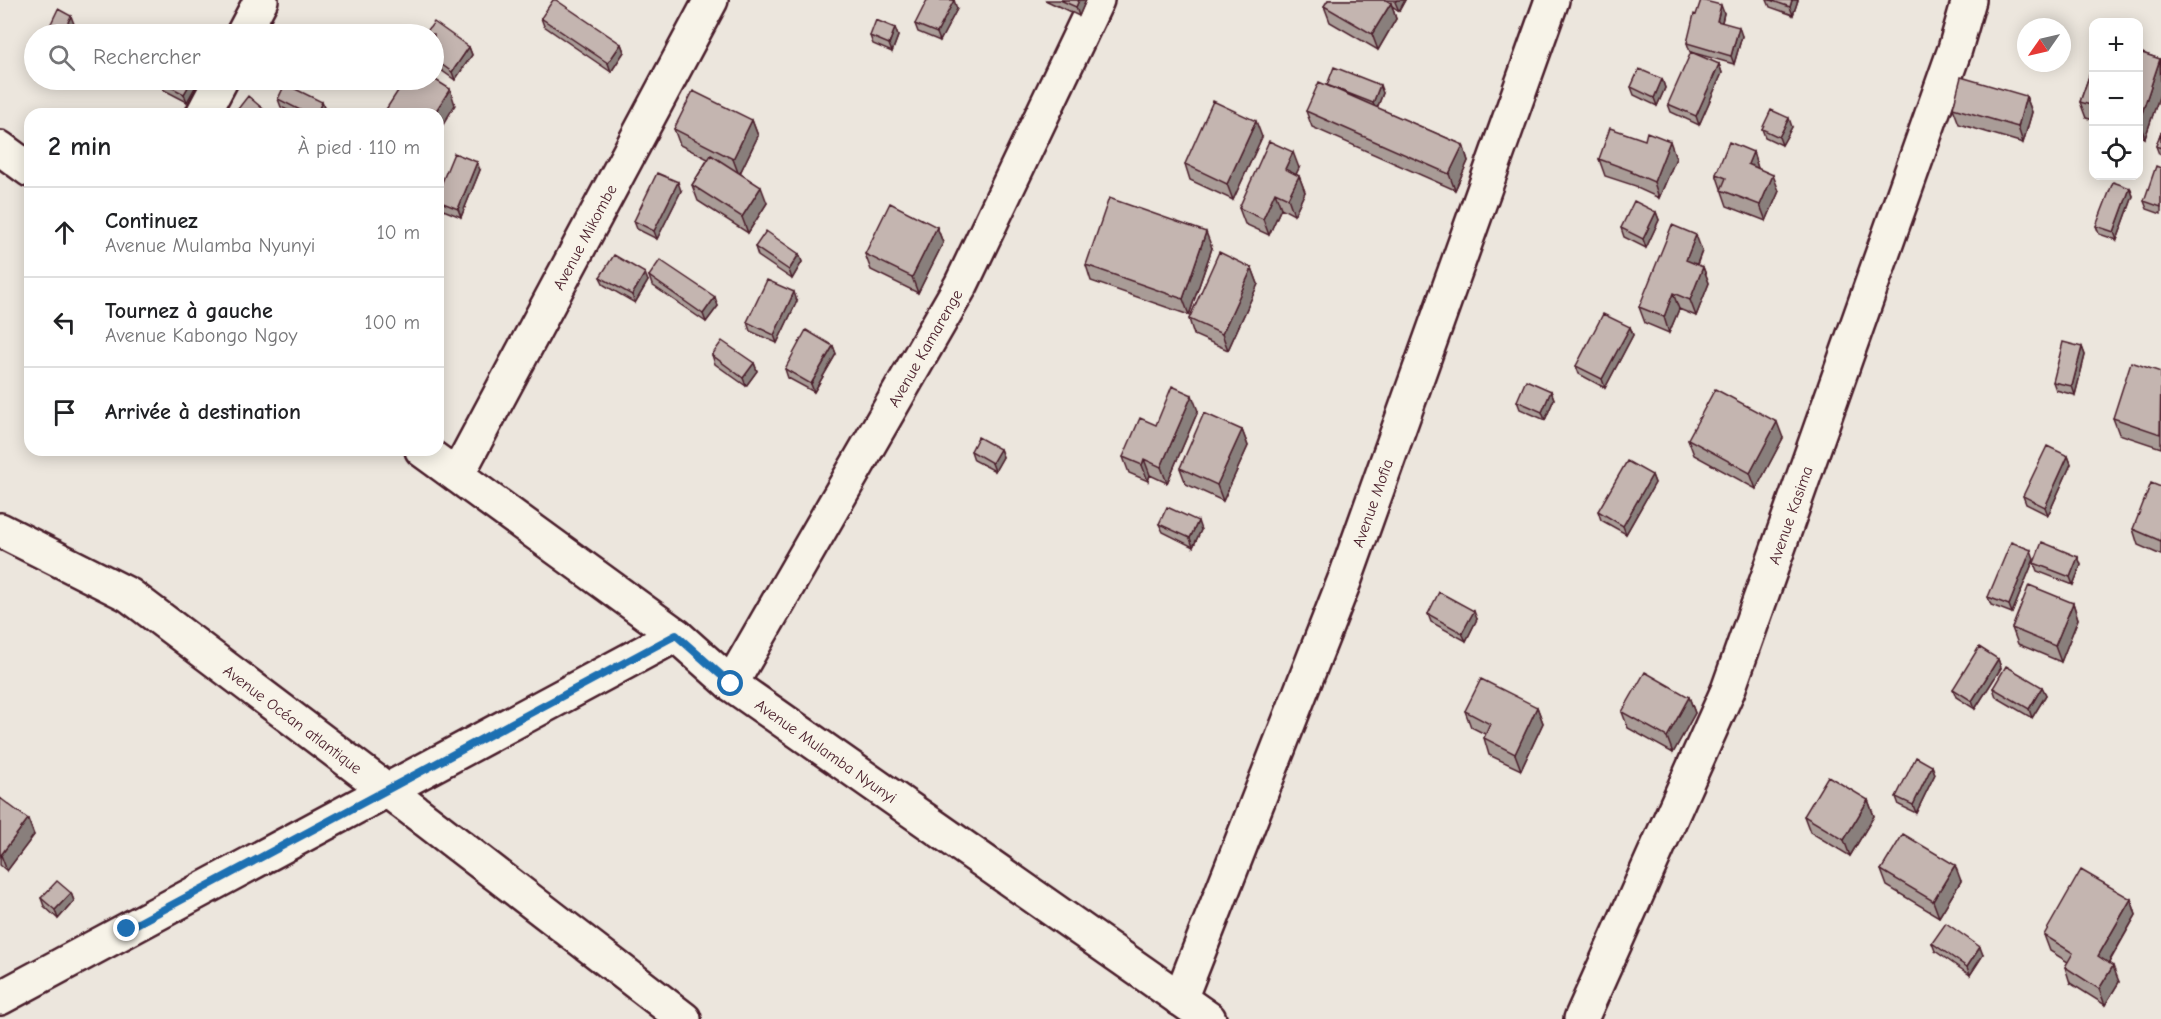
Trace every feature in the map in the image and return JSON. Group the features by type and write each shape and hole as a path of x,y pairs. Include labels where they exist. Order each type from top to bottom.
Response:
{"street":[{"path":"248,24 261,0"},
{"name":"Avenue Mikombe","path":"457,475 711,0"},
{"name":"Avenue Kamarenge","path":"731,684 961,285 1098,0"},
{"name":"Avenue Mofia","path":"1180,999 1345,579 1552,0"},
{"name":"Avenue Kasima","path":"1581,1019 1728,690 1955,49 1969,0"},
{"path":"206,108 216,90"},
{"path":"0,148 24,166"},
{"name":"Avenue Mulamba Nyunyi","path":"430,456 676,635 731,684 1209,1019"},
{"name":"Avenue Océan atlantique","path":"0,530 129,595 684,1019"},
{"path":"0,998 676,635"}],"building":[{"path":"553,0 621,44 608,63 541,18"},
{"path":"927,0 954,0 937,33 915,24"},
{"path":"1060,0 1079,0 1076,7"},
{"path":"1328,0 1386,0 1391,3 1372,34 1324,6"},
{"path":"1701,0 1721,5 1717,21 1739,27 1731,56 1687,43 1694,14 1696,15"},
{"path":"1770,0 1792,0 1790,7"},
{"path":"58,9 71,16 67,24 51,24"},
{"path":"876,20 895,28 889,44 870,36"},
{"path":"444,29 469,47 452,72 444,66"},
{"path":"1691,52 1719,64 1696,116 1668,104"},
{"path":"2143,53 2160,59 2143,110"},
{"path":"1334,67 1380,85 1373,103 1327,85"},
{"path":"1639,69 1662,79 1654,98 1631,87"},
{"path":"2089,76 2089,105 2080,102"},
{"path":"1961,77 2026,96 2018,127 1953,108"},
{"path":"1319,82 1463,145 1449,174 1306,111"},
{"path":"444,85 450,89 438,108 387,108 399,90 444,90"},
{"path":"282,90 297,90 322,102 319,108 296,108 278,99"},
{"path":"693,91 752,120 733,159 674,129"},
{"path":"248,96 262,108 239,108"},
{"path":"1213,101 1256,121 1227,184 1185,164"},
{"path":"1771,110 1789,118 1779,137 1762,129"},
{"path":"1610,128 1645,140 1647,132 1670,141 1654,182 1599,159"},
{"path":"2161,132 2161,148 2156,146"},
{"path":"1269,141 1293,152 1285,169 1299,176 1288,198 1275,192 1263,219 1239,208"},
{"path":"1729,142 1753,152 1748,164 1773,175 1760,205 1721,190 1726,178 1716,174"},
{"path":"454,153 477,162 458,209 444,203 444,177"},
{"path":"711,155 761,187 742,217 692,185"},
{"path":"2156,166 2161,168 2161,207 2144,201"},
{"path":"657,173 678,182 654,231 634,221"},
{"path":"2113,182 2130,188 2114,232 2096,226"},
{"path":"1109,198 1206,232 1183,299 1086,265"},
{"path":"1634,201 1656,212 1643,239 1621,228"},
{"path":"890,203 937,227 912,277 865,254"},
{"path":"1672,225 1696,235 1686,260 1703,267 1690,300 1673,293 1664,317 1639,307"},
{"path":"766,231 799,254 789,270 755,247"},
{"path":"1219,252 1252,268 1222,334 1189,319"},
{"path":"614,255 645,273 632,295 600,277"},
{"path":"660,260 715,297 703,314 649,276"},
{"path":"767,280 794,292 774,335 747,322"},
{"path":"1603,314 1630,327 1602,379 1576,366"},
{"path":"806,330 833,346 811,384 785,369"},
{"path":"722,341 754,363 743,378 712,355"},
{"path":"2063,342 2082,347 2072,386 2053,382"},
{"path":"2131,362 2161,372 2160,434 2113,418"},
{"path":"1526,380 1551,391 1542,412 1517,401"},
{"path":"1172,386 1192,395 1161,467 1144,459 1142,465 1123,457 1140,418 1156,425"},
{"path":"1715,389 1777,422 1750,473 1688,439"},
{"path":"1204,413 1242,430 1217,485 1180,468"},
{"path":"978,437 1000,449 992,463 971,451"},
{"path":"2047,446 2068,456 2045,507 2023,496"},
{"path":"1627,461 1652,475 1623,526 1598,511"},
{"path":"2151,483 2161,487 2161,541 2133,529"},
{"path":"1167,507 1198,521 1190,538 1159,524"},
{"path":"2011,542 2031,550 2009,605 1988,597"},
{"path":"2042,542 2078,557 2070,577 2034,563"},
{"path":"2029,585 2073,603 2055,646 2012,628"},
{"path":"1439,592 1474,611 1462,633 1428,614"},
{"path":"1979,647 1998,659 1972,701 1953,689"},
{"path":"2006,666 2042,687 2029,709 1993,688"},
{"path":"1645,672 1689,697 1667,737 1622,712"},
{"path":"1481,679 1537,707 1515,754 1484,738 1490,724 1465,711"},
{"path":"1916,757 1932,766 1913,805 1896,797"},
{"path":"1828,776 1868,800 1844,840 1804,816"},
{"path":"0,798 28,819 1,855 0,854"},
{"path":"1903,834 1955,865 1933,901 1881,870"},
{"path":"2081,870 2131,899 2098,956 2113,966 2099,989 2065,967 2073,953 2044,935"},
{"path":"57,881 71,893 55,910 41,898"},
{"path":"1946,923 1980,947 1967,967 1932,943"}],"route":[{"path":"127,929 676,635 731,684"}]}
